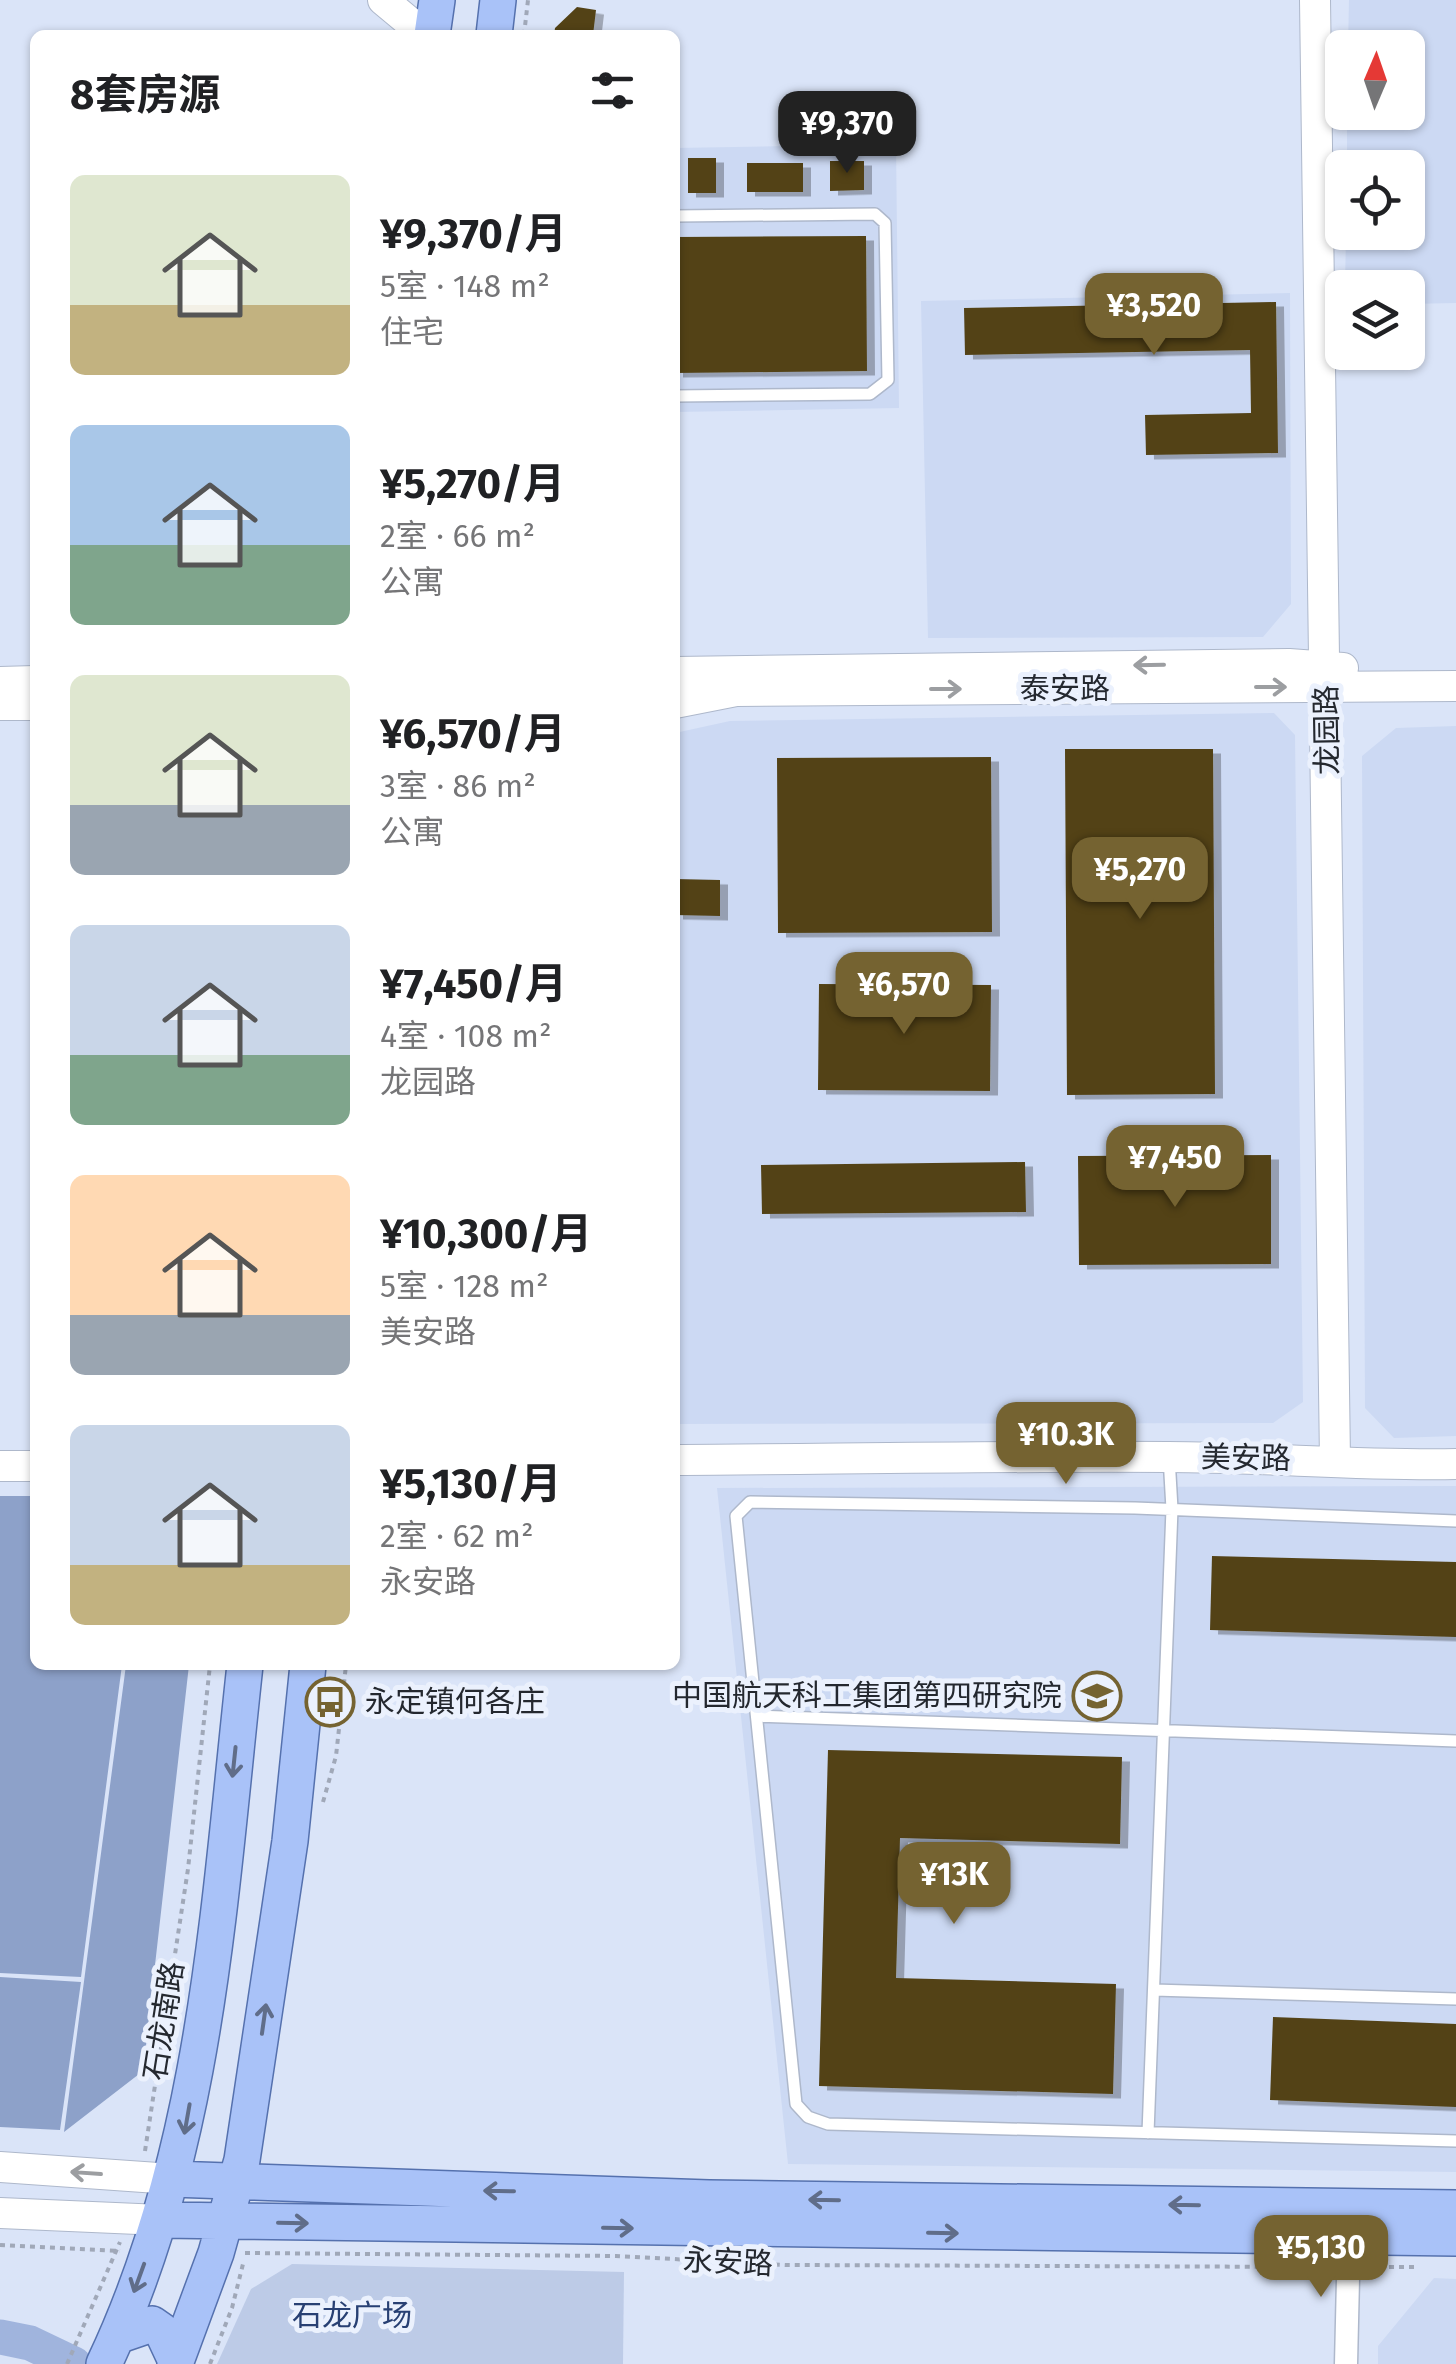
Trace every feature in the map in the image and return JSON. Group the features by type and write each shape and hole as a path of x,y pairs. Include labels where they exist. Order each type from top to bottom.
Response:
{"main road":[{"path":"430,30 436,0"},
{"path":"495,30 498,0"},
{"name":"石龙南路","path":"103,2340 156,2178 186,2126 243,1670"},
{"path":"187,2363 229,2242 290,1841 307,1670"},
{"path":"196,2056 217,2080 226,2082 256,2067"},
{"name":"永安路","path":"156,2178 235,2184 710,2198 1456,2208"},
{"name":"永安路","path":"139,2235 229,2242 1348,2252 1456,2238"},
{"path":"103,2340 152,2324 187,2363"}],"street":[{"path":"383,0 423,30"},
{"name":"龙园路","path":"1315,0 1335,1461"},
{"name":"泰安路","path":"680,672 1269,664 1326,677 1456,686"},
{"name":"泰安路","path":"680,702 736,691 1326,677 1456,668"},
{"path":"0,682 30,681"},
{"path":"0,705 30,705"},
{"name":"美安路","path":"680,1460 1169,1457 1335,1461 1364,1466 1456,1464"},
{"path":"0,1466 30,1466"},
{"path":"0,2167 156,2178"},
{"name":"永安路","path":"0,2213 139,2235"},
{"path":"1346,2364 1348,2252"}],"lane":[{"path":"680,216 875,214 885,223 888,380 870,394 680,396"},
{"path":"1148,2132 1172,1509 1169,1457"},
{"path":"1456,1520 1172,1509 750,1502 736,1516 796,2104 808,2117 828,2124 1456,2141"},
{"path":"757,1716 1456,1741"},
{"path":"1154,1990 1456,2000"}],"path":[{"path":"525,30 528,0"},
{"name":"石龙南路","path":"156,2178 209,1670"},
{"path":"0,2245 139,2235 103,2340 68,2364"},
{"path":"187,2363 232,2308 229,2242"},
{"name":"永安路","path":"229,2242 786,2264 1348,2252 1420,2267"}],"shaded area":[{"path":"1349,0 1456,0 1456,303 1425,304 1425,270 1345,270 1346,250 1425,250 1425,150 1347,150 1347,130 1425,130 1425,30 1348,30"},
{"path":"896,144 899,408 680,412 680,148"},
{"path":"1290,293 1291,604 1263,637 928,638 921,301"},
{"path":"1274,713 1295,735 1303,1402 1273,1423 680,1424 680,732 730,721"},
{"path":"1456,726 1456,1436 1394,1438 1365,1408 1362,756 1396,728"},
{"name":"中国航天科工集团第四研究院","path":"1456,1486 1456,2172 788,2164 717,1488"},
{"path":"0,1496 30,1496 30,1670 121,1670 81,1977 0,1973"},
{"path":"125,1670 188,1670 143,2071 64,2132"},
{"path":"0,1977 81,1982 60,2130 0,2127"},
{"path":"1434,2278 1456,2279 1456,2364 1378,2364 1378,2346"}],"green space":[{"name":"石龙广场","path":"292,2264 624,2272 623,2364 217,2364 251,2289"}],"building":[{"path":"577,7 596,10 594,30 555,28"},
{"path":"688,158 716,158 716,193 688,193"},
{"path":"830,161 864,161 864,190 830,191"},
{"path":"747,163 803,163 803,192 747,192"},
{"path":"866,236 867,371 680,373 680,237"},
{"path":"1276,302 1278,453 1146,455 1145,415 1251,413 1250,350 965,355 964,308"},
{"path":"1065,749 1213,749 1215,1094 1067,1095"},
{"path":"991,757 992,932 778,933 777,758"},
{"path":"680,879 720,880 720,916 680,915"},
{"path":"819,984 991,985 990,1091 818,1090"},
{"path":"1271,1155 1271,1264 1079,1265 1078,1156"},
{"path":"1025,1162 1026,1212 762,1214 761,1165"},
{"path":"1212,1556 1456,1562 1456,1637 1210,1630"},
{"path":"828,1750 1122,1757 1120,1844 900,1838 896,1978 1116,1984 1113,2094 819,2086"},
{"path":"1273,2017 1456,2024 1456,2107 1270,2100"}],"waterway":[{"path":"0,2337 30,2343 74,2364"}],"place":[{"name":"中国航天科工集团第四研究院","path":"1097,1696"},
{"name":"永定镇何各庄","path":"330,1702"}]}
